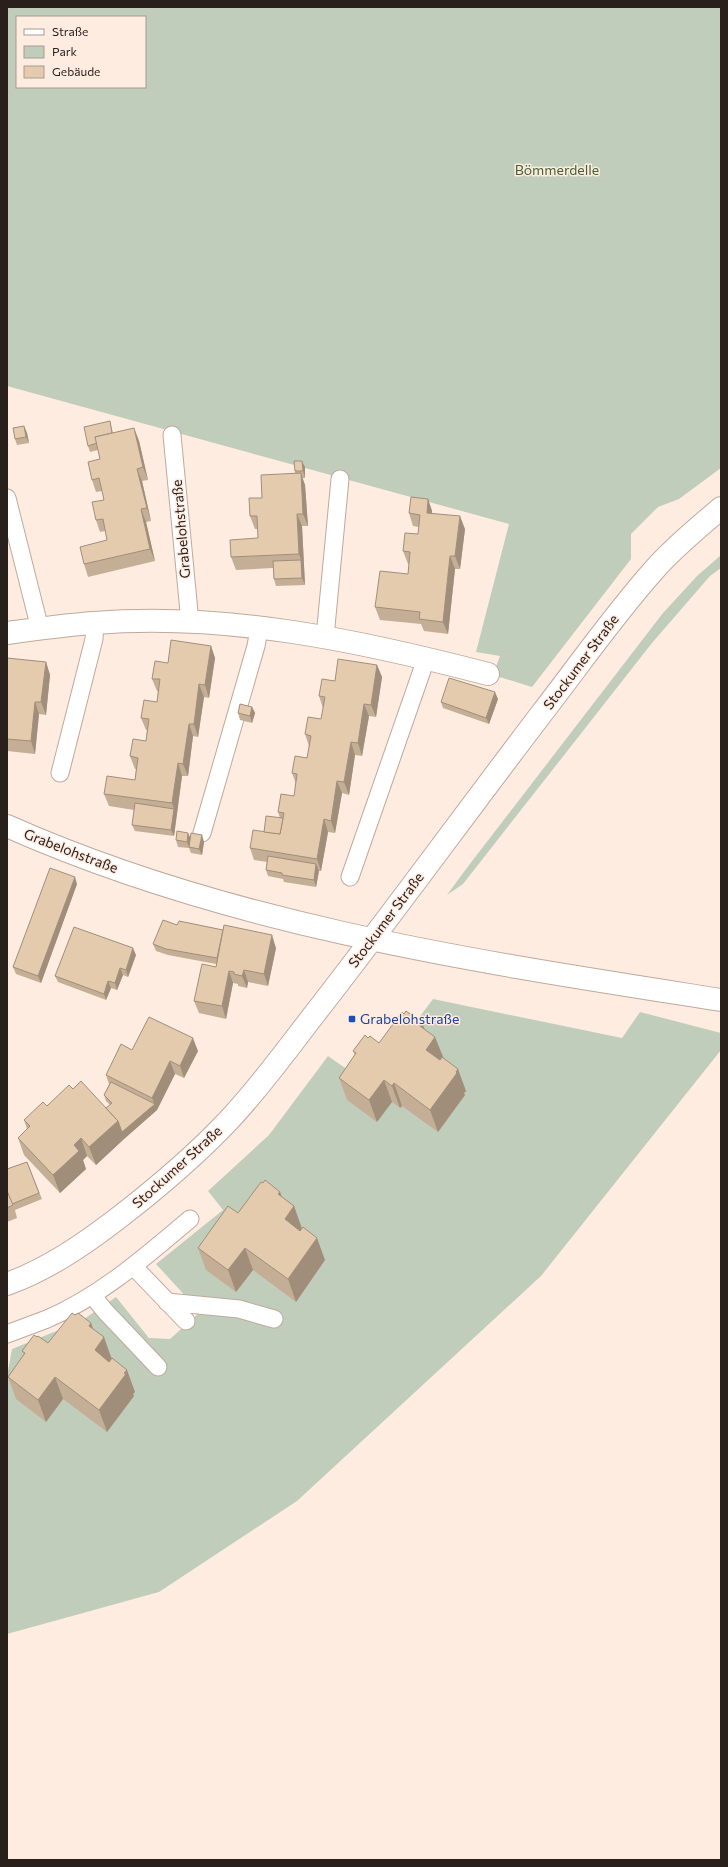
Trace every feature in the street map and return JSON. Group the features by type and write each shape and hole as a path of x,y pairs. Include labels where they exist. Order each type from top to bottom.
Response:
{"street":[{"name":"Stockumer Straße","path":"7,1284 51,1265 102,1231 146,1197 228,1121 258,1088 373,940 506,760 623,607 656,568 694,531 721,508"},
{"path":"7,633 95,622 190,622 325,637 488,674"},
{"name":"Grabelohstraße","path":"7,826 86,858 268,916 373,940 600,981 721,1000"}],"lane":[{"name":"Grabelohstraße","path":"172,435 190,622"},
{"path":"325,637 340,479"},
{"path":"7,498 40,629"},
{"path":"60,773 94,639 95,622"},
{"path":"202,833 256,646 259,629"},
{"path":"350,877 426,659"},
{"path":"7,1334 48,1318 92,1294 134,1266 190,1219"},
{"path":"134,1266 186,1322"},
{"path":"92,1294 105,1311 158,1367"},
{"path":"167,1302 239,1309 274,1319"}],"green space":[{"name":"Bömmerdelle","path":"7,7 721,7 721,468 679,499 658,507 631,534 631,559 532,687 493,675 500,656 476,652 509,524 7,386"},
{"path":"721,555 721,568 710,576 652,643 463,884 447,895 663,613 697,576"},
{"path":"433,999 622,1038 640,1012 721,1033 721,1050 541,1276 297,1501 159,1592 7,1634 7,1376 12,1349 81,1321 116,1297 149,1338 170,1339 200,1312 156,1264 223,1210 208,1191 269,1135 328,1056 358,1077 385,1063"}],"building":[{"path":"110,421 112,433 95,437 97,443 88,446 84,427"},
{"path":"24,426 26,437 15,439 13,428"},
{"path":"134,428 143,467 137,469 147,508 141,509 150,549 84,564 80,547 107,540 103,519 96,520 92,502 104,500 99,478 92,480 88,462 100,459 95,437"},
{"path":"294,461 302,461 303,471 295,471"},
{"path":"301,473 303,514 297,514 299,554 231,557 230,540 258,538 257,516 250,516 249,498 262,498 261,475"},
{"path":"411,497 428,499 427,513 460,516 455,556 450,556 443,622 419,619 420,612 375,607 380,571 408,574 410,552 403,551 405,533 418,534 420,515 409,513"},
{"path":"301,560 302,578 274,579 273,561"},
{"path":"171,640 211,646 205,685 199,684 194,724 189,724 183,764 178,763 172,803 104,794 107,776 135,780 138,758 130,756 133,739 146,741 149,719 141,718 144,700 157,702 160,679 152,679 155,661 168,663"},
{"path":"7,658 46,662 41,702 35,702 31,741 7,739"},
{"path":"338,659 377,665 371,705 364,704 358,743 351,742 344,782 337,781 331,821 324,819 317,859 250,848 253,830 280,834 284,813 278,812 281,794 294,796 297,774 292,773 295,756 307,758 311,736 305,734 308,717 321,719 325,697 319,696 322,679 335,681"},
{"path":"449,678 495,692 486,718 441,702"},
{"path":"240,704 252,707 250,716 238,713"},
{"path":"135,803 174,809 171,830 132,825"},
{"path":"266,816 283,818 280,834 264,832"},
{"path":"177,831 188,833 187,842 176,840"},
{"path":"191,833 202,835 199,849 189,847"},
{"path":"268,856 316,864 314,880 282,875 282,873 266,870"},
{"path":"50,868 75,877 38,976 13,967"},
{"path":"163,920 177,925 179,921 223,930 217,958 166,949 153,944"},
{"path":"224,925 272,935 264,974 244,970 242,976 229,971 222,1006 194,1001 202,964 216,967"},
{"path":"74,927 133,948 126,970 120,968 115,983 108,981 104,994 55,976"},
{"path":"406,1011 422,1022 420,1026 435,1037 426,1050 440,1060 442,1057 458,1069 456,1072 457,1073 430,1110 394,1083 392,1086 384,1080 369,1100 339,1078 356,1053 353,1051 365,1035 368,1038 370,1036 379,1043 402,1012 404,1014"},
{"path":"149,1017 193,1038 180,1066 170,1061 152,1098 106,1075 121,1044 132,1050"},
{"path":"81,1081 118,1121 89,1147 81,1138 74,1145 79,1151 53,1175 18,1138 30,1126 24,1120 43,1102 47,1106 69,1085 73,1089"},
{"path":"111,1082 155,1104 122,1132 118,1121 106,1108 112,1103 104,1095"},
{"path":"27,1162 39,1193 12,1204 7,1191 7,1169"},
{"path":"265,1180 280,1192 278,1194 294,1206 285,1219 300,1231 303,1227 317,1238 288,1279 245,1248 228,1270 198,1248 228,1206 238,1213 261,1182 263,1183"},
{"path":"7,1191 13,1205 7,1208"},
{"path":"72,1313 75,1315 78,1313 91,1323 89,1326 104,1337 95,1350 109,1362 112,1358 127,1370 124,1373 126,1374 99,1410 55,1377 38,1400 8,1377 25,1353 22,1351 34,1335 48,1343"}],"place":[{"name":"Grabelohstraße","path":"352,1019"}]}
